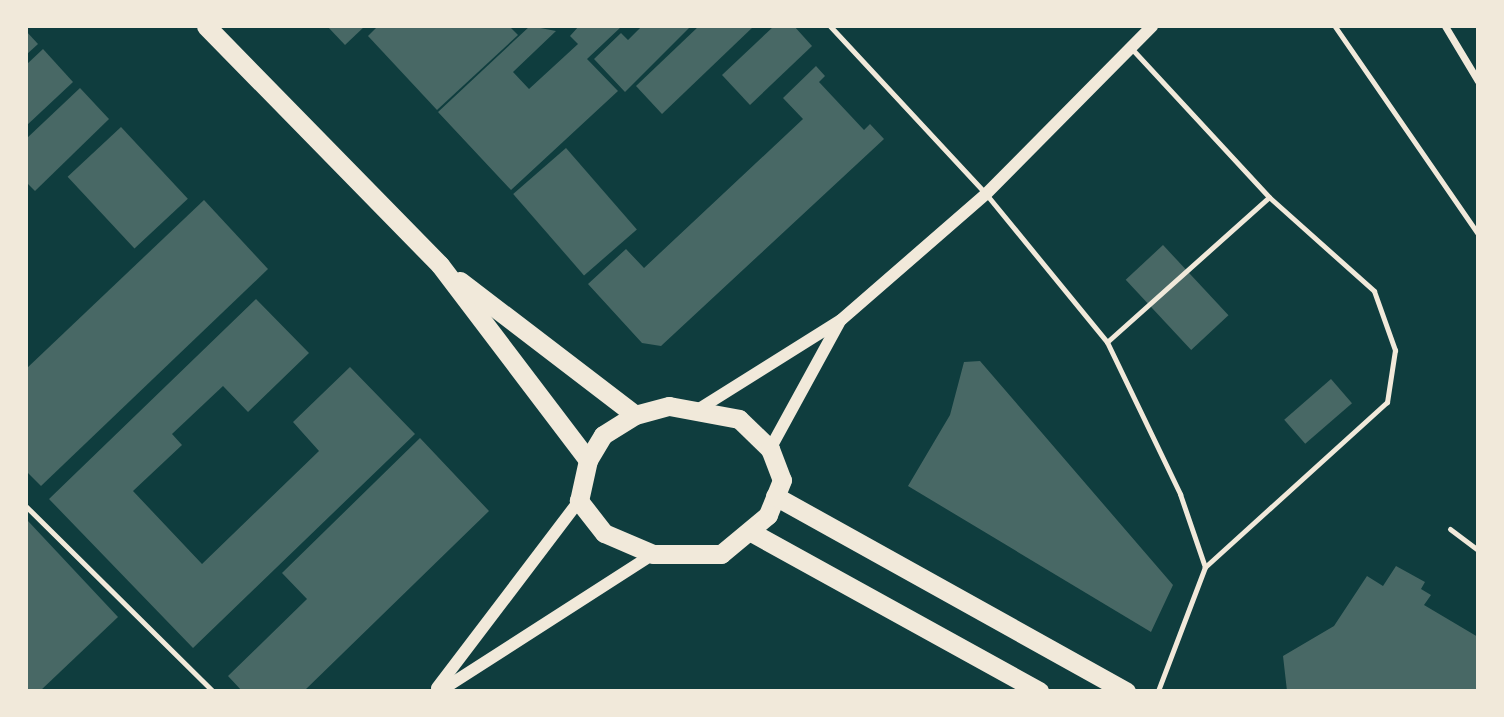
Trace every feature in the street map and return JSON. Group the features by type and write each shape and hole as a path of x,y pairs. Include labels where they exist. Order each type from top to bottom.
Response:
{"highway":[{"path":"206,26 440,265 588,460"},
{"path":"440,265 635,415"},
{"path":"669,406 739,419 770,449 782,480 751,533 721,554 653,554 604,533 579,501 588,460 603,435 635,415 669,406"},
{"path":"775,496 1126,691"},
{"path":"751,533 1039,691"}],"street":[{"path":"699,410 841,320 986,194 1152,26"},
{"path":"1445,26 1478,81"},
{"path":"770,449 841,320"},
{"path":"437,691 579,501"},
{"path":"437,691 653,554"}],"lane":[{"path":"830,26 986,194 1107,342 1181,494 1205,567"},
{"path":"1130,47 1269,197 1374,291 1395,350 1387,402 1205,567 1158,691"},
{"path":"1107,342 1269,197"},
{"path":"1450,529 1478,550"}],"path":[{"path":"1335,26 1478,233"},
{"path":"26,506 213,691"}],"building":[{"path":"327,26 365,26 345,45"},
{"path":"378,26 509,26 518,35 437,110 368,36"},
{"path":"530,26 556,31 513,72 529,89 578,44 570,36 579,26 622,26 587,59 618,91 511,190 438,112"},
{"path":"642,26 689,28 625,92 594,59 621,33 628,40"},
{"path":"699,26 754,26 662,114 636,86"},
{"path":"774,26 794,26 812,46 750,105 722,75"},
{"path":"26,31 38,44 26,55"},
{"path":"43,49 73,82 26,126 26,65"},
{"path":"816,66 825,76 819,82 864,130 870,124 884,139 661,346 642,343 588,284 626,249 644,268 803,119 783,98"},
{"path":"80,88 109,119 35,191 26,182 26,139"},
{"path":"121,127 188,199 134,248 68,177"},
{"path":"566,148 637,230 584,275 513,194"},
{"path":"204,200 268,269 41,486 26,471 26,369"},
{"path":"1163,245 1228,315 1191,350 1126,280"},
{"path":"256,299 309,353 248,412 223,386 172,434 182,445 133,491 202,564 319,451 293,422 350,367 415,434 193,648 49,499"},
{"path":"980,361 1173,585 1151,632 908,486 950,415 964,362"},
{"path":"1331,379 1352,403 1305,444 1284,420"},
{"path":"420,438 489,511 304,691 242,691 228,676 307,599 282,573"},
{"path":"28,521 118,617 40,691 26,691"},
{"path":"1396,566 1425,582 1421,589 1431,595 1424,605 1478,637 1478,691 1287,691 1283,656 1334,626 1367,576 1383,586"}]}
